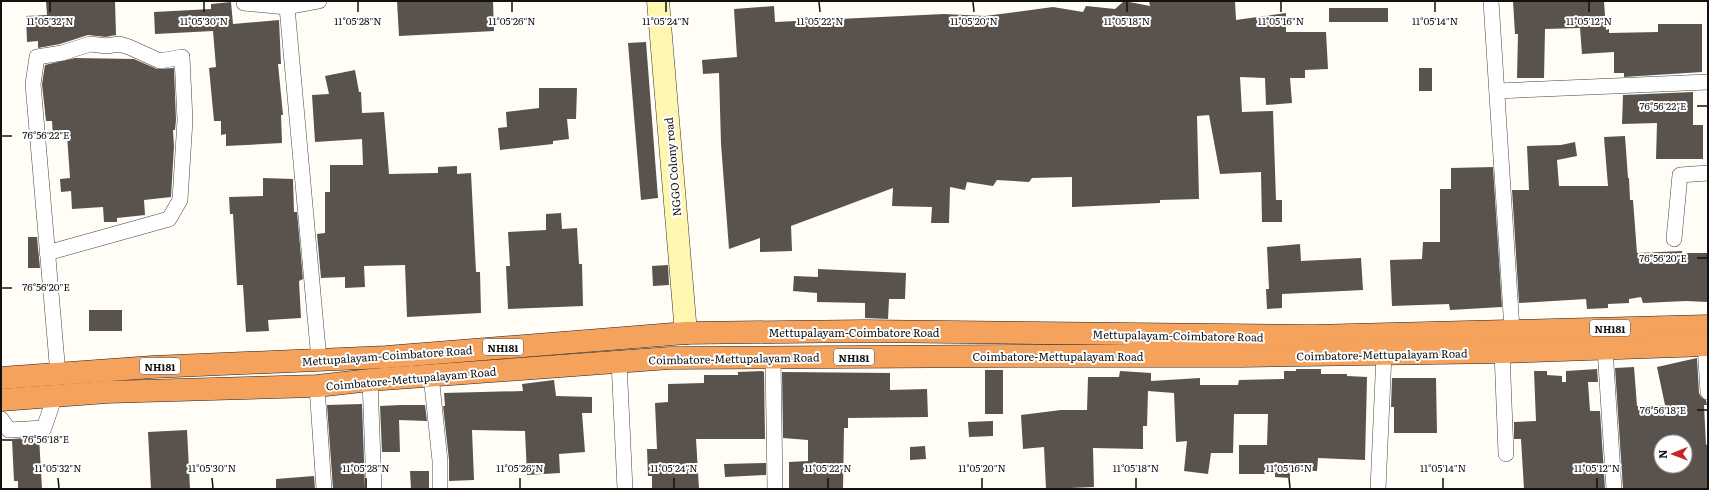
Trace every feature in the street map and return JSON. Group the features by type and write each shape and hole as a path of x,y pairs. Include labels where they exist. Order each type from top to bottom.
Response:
{"highway":[{"name":"Mettupalayam-Coimbatore Road","path":"1,378 152,367 386,357 686,332 864,331 1312,336 1512,330 1707,338"},
{"path":"686,332 688,357"},
{"name":"Coimbatore-Mettupalayam Road","path":"1,400 107,392 317,386 431,375 688,357 1242,356 1502,352 1605,348 1707,338"}],"street":[{"path":"244,1 244,3 287,7 319,1"},
{"name":"NGGO Colony road","path":"658,1 686,332"},
{"path":"1491,1 1512,330"},
{"path":"287,7 319,360"},
{"path":"47,253 169,219 180,200 185,120 182,57 160,60 119,44 107,46 90,44 62,53 37,57 32,84 47,253 58,374"},
{"path":"1497,91 1708,82"},
{"path":"1674,239 1680,175 1708,173"},
{"path":"1707,338 1708,392"},
{"path":"1605,348 1614,489"},
{"path":"1502,352 1506,454"},
{"path":"1378,489 1384,354"},
{"path":"773,357 774,489"},
{"path":"619,361 625,489"},
{"path":"431,375 440,461 440,489"},
{"path":"370,380 374,489"},
{"path":"317,386 324,489"},
{"path":"1,419 9,430 44,428 55,396"}],"building":[{"path":"46,1 115,1 116,35 106,37 88,35 60,44 38,48 38,41 27,42 26,16 47,15"},
{"path":"397,1 493,1 494,31 399,36"},
{"path":"1124,1 1150,6 1149,1 1235,1 1236,20 1286,13 1286,32 1326,32 1328,69 1305,70 1305,78 1290,78 1292,103 1266,105 1265,78 1240,77 1242,112 1273,111 1276,200 1282,200 1282,222 1262,222 1261,172 1220,174 1209,115 1197,116 1199,199 1160,200 1160,203 1072,207 1072,177 1032,178 1029,182 997,180 993,186 967,182 965,190 950,187 949,223 931,223 932,207 892,206 893,188 791,226 792,251 760,252 760,238 729,249 721,144 719,73 703,74 702,60 737,57 734,9 774,6 775,22 944,14 985,16 1053,7 1083,12 1086,6 1115,9"},
{"path":"1513,1 1604,1 1606,30 1609,29 1609,33 1658,32 1658,24 1702,24 1702,72 1624,77 1624,73 1614,73 1614,52 1582,54 1580,28 1545,29 1544,78 1517,78 1518,34 1515,34"},
{"path":"231,2 233,24 279,20 281,64 278,64 283,115 281,115 282,143 226,146 226,134 221,135 221,121 214,121 209,68 216,67 213,31 155,34 154,12 211,9 211,4"},
{"path":"1329,8 1388,8 1388,22 1329,22"},
{"path":"646,42 658,198 641,200 628,43"},
{"path":"75,58 134,59 157,69 174,68 176,120 175,130 173,130 174,146 171,197 144,200 145,215 117,218 117,222 104,222 103,207 72,209 71,191 61,192 60,179 70,178 67,135 53,136 52,121 46,121 42,84 45,65"},
{"path":"1419,68 1432,68 1432,91 1419,91"},
{"path":"355,70 359,92 361,92 362,113 384,112 389,174 438,173 438,167 457,166 457,174 471,173 476,272 480,272 481,313 407,317 405,265 364,266 365,287 345,288 345,277 321,278 317,234 325,233 325,192 330,192 330,165 363,165 362,139 315,142 312,95 329,94 325,76"},
{"path":"539,88 577,88 576,119 567,119 569,139 553,141 553,144 500,150 498,128 507,127 506,112 539,108"},
{"path":"1693,92 1693,125 1703,125 1703,159 1656,159 1657,123 1622,124 1623,95"},
{"path":"1625,136 1630,200 1633,200 1637,253 1682,251 1682,253 1708,253 1708,302 1686,301 1643,303 1641,297 1629,299 1629,303 1608,304 1608,308 1587,309 1586,299 1519,303 1512,190 1529,190 1527,146 1561,145 1575,142 1577,156 1557,160 1559,186 1608,186 1604,137"},
{"path":"1493,167 1502,307 1450,310 1449,304 1392,306 1390,260 1422,259 1423,242 1440,242 1440,189 1451,189 1451,168"},
{"path":"263,178 293,179 294,212 297,212 303,279 299,281 301,318 268,320 269,331 246,332 243,285 237,285 233,214 230,214 229,197 263,196"},
{"path":"561,213 562,229 577,228 579,264 582,264 583,306 508,309 506,266 510,266 508,232 546,230 546,214"},
{"path":"28,237 37,237 40,268 28,268"},
{"path":"1300,244 1301,261 1361,258 1363,290 1282,294 1282,308 1267,309 1266,289 1269,289 1267,247"},
{"path":"668,265 669,285 653,286 652,266"},
{"path":"818,269 906,273 905,299 889,299 888,319 865,318 865,303 817,302 817,293 793,291 794,276 818,277"},
{"path":"89,310 122,310 122,331 89,331"},
{"path":"1697,358 1699,393 1701,397 1706,400 1707,405 1704,405 1706,445 1708,444 1708,489 1623,489 1615,368 1634,367 1637,406 1665,405 1657,367"},
{"path":"1296,369 1321,369 1321,374 1347,374 1347,376 1367,377 1365,460 1318,458 1317,471 1290,471 1290,478 1275,477 1275,474 1239,474 1239,445 1267,445 1268,414 1234,414 1233,453 1211,453 1208,474 1184,471 1187,441 1176,442 1174,393 1148,391 1147,426 1143,426 1143,449 1093,448 1094,487 1046,489 1044,447 1023,449 1021,415 1061,410 1087,410 1088,377 1119,377 1120,371 1151,373 1151,381 1200,378 1200,385 1238,385 1239,380 1284,379 1284,371 1296,371"},
{"path":"1597,369 1598,382 1588,382 1590,411 1600,411 1605,489 1524,489 1521,439 1514,439 1514,422 1536,421 1534,371 1547,371 1547,375 1562,376 1562,382 1566,382 1566,371"},
{"path":"985,370 1003,370 1003,414 985,414"},
{"path":"738,372 764,372 765,439 696,439 699,489 652,489 652,476 648,476 647,449 657,449 655,403 668,402 668,384 704,383 704,375 738,375"},
{"path":"782,372 890,373 890,390 927,389 928,417 848,418 848,428 844,428 843,489 789,489 789,462 808,461 808,440 783,438"},
{"path":"1392,378 1436,378 1437,433 1394,433 1394,407 1391,407"},
{"path":"554,380 556,396 592,397 592,413 582,413 585,452 559,454 560,473 527,475 525,431 472,430 474,480 449,481 449,460 443,406 445,406 444,393 523,391 522,384"},
{"path":"362,404 365,489 333,489 327,405"},
{"path":"425,405 427,421 399,420 400,452 382,452 380,406"},
{"path":"993,421 993,436 969,437 968,422"},
{"path":"187,430 190,489 151,489 148,432"},
{"path":"39,437 42,489 18,489 18,481 14,481 12,439"},
{"path":"925,446 926,459 910,460 910,447"},
{"path":"766,463 766,475 725,477 724,464"},
{"path":"410,471 429,471 429,489 411,489"},
{"path":"314,476 315,489 276,489 276,479"}]}
